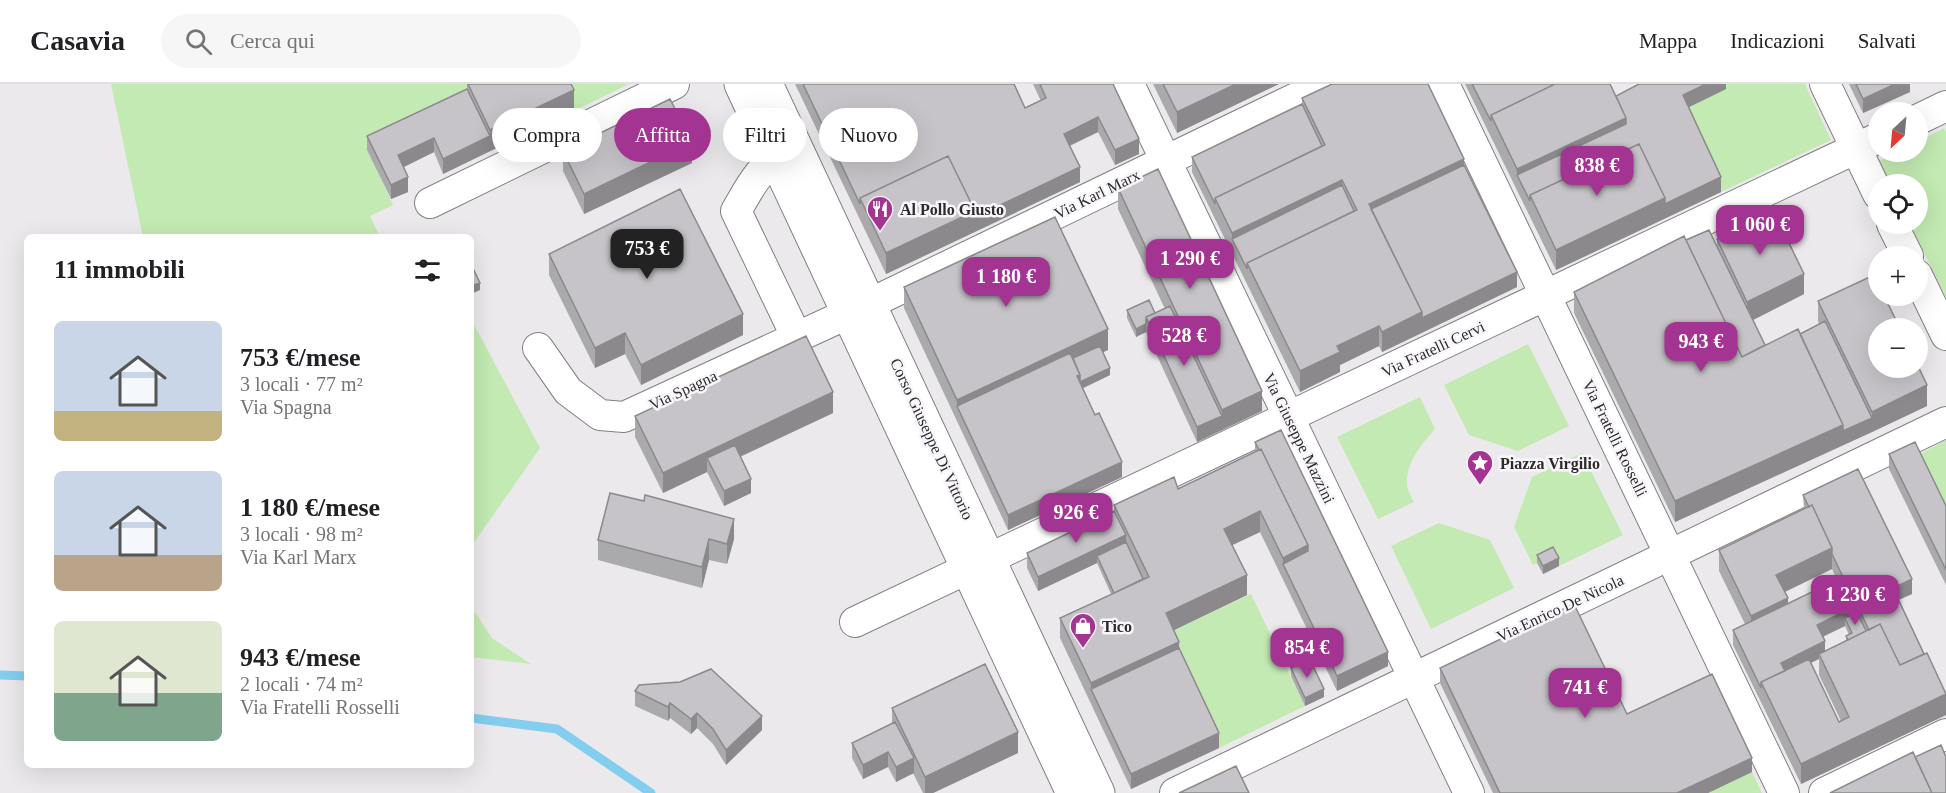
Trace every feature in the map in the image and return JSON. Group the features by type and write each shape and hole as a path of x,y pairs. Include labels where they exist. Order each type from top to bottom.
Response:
{"main road":[{"name":"Corso Giuseppe Di Vittorio","path":"741,84 756,108"},
{"name":"Corso Giuseppe Di Vittorio","path":"766,84 773,108"},
{"name":"Corso Giuseppe Di Vittorio","path":"790,162 978,564 1073,793"},
{"name":"Corso Giuseppe Di Vittorio","path":"978,564 1098,793"}],"street":[{"path":"430,203 674,84"},
{"name":"Via Giuseppe Mazzini","path":"1129,84 1469,793"},
{"name":"Via Karl Marx","path":"859,309 1325,84"},
{"name":"Via Fratelli Rosselli","path":"1444,84 1784,793"},
{"path":"1825,84 1867,144 1874,174"},
{"path":"1928,115 1946,106"},
{"name":"Via Fratelli Cervi","path":"855,622 1867,144"},
{"path":"775,162 757,175 736,211 797,338"},
{"path":"1928,298 1946,335"},
{"name":"Via Spagna","path":"538,348 568,391 600,415 624,417 859,309"},
{"name":"Via Enrico De Nicola","path":"1175,793 1946,422"},
{"path":"1824,793 1946,734"}],"green space":[{"path":"111,84 508,84 368,150 393,205 370,216 379,234 142,234"},
{"path":"561,84 629,84 580,108 573,108"},
{"path":"1723,84 1805,84 1831,140 1721,192 1683,110 1725,89"},
{"path":"1944,128 1946,132 1946,297 1928,260 1928,246 1921,246 1915,234 1928,234 1928,174 1886,174 1880,162 1928,162 1928,136"},
{"path":"474,325 540,448 474,543"},
{"path":"1528,344 1569,426 1518,451 1469,435 1444,385"},
{"path":"1420,397 1435,429 1416,454 1409,468 1407,486 1414,502 1378,519 1337,437"},
{"path":"1946,440 1946,521 1915,457"},
{"path":"1582,453 1623,535 1559,566 1553,555 1533,565 1514,527 1532,477"},
{"path":"1439,523 1490,540 1514,588 1431,629 1391,546"},
{"path":"1251,594 1305,706 1219,748 1166,634"},
{"path":"474,611 492,638 531,664 474,657"},
{"path":"1752,772 1762,793 1708,793"}],"building":[{"path":"468,84 571,84 574,90 536,108 492,108 492,129 490,130"},
{"path":"803,84 1014,84 1025,108 1046,98 1040,84 1113,84 1139,139 1115,150 1098,117 1064,134 1080,167 975,217 975,211 948,156 860,198 860,204 840,162 918,162 918,108 819,108 819,118"},
{"path":"1163,84 1236,84 1177,112"},
{"path":"1332,84 1428,84 1464,159 1369,204 1422,312 1382,332 1379,326 1337,346 1340,352 1300,371 1247,263 1357,210 1342,180 1232,233 1215,198 1325,145 1302,98"},
{"path":"1472,84 1555,84 1491,115 1491,121"},
{"path":"1555,84 1610,84 1626,118 1517,169 1491,115"},
{"path":"1639,84 1706,84 1683,95 1721,177 1665,204 1665,198 1639,144 1530,195 1530,201 1517,175 1626,124 1626,118 1616,96"},
{"path":"1856,84 1895,84 1863,99"},
{"path":"467,89 490,136 443,159 434,138 398,155 408,177 391,185 367,136"},
{"path":"670,99 675,108 651,108"},
{"path":"1302,104 1322,146 1215,198 1215,204 1192,157"},
{"path":"614,126 614,162 650,162 584,194 568,162 602,162 602,132"},
{"path":"1639,144 1665,198 1556,250 1530,195"},
{"path":"948,156 975,211 886,253 860,198"},
{"path":"1464,165 1517,272 1422,318 1422,312 1371,209"},
{"path":"1158,169 1262,391 1222,410 1118,188"},
{"path":"1342,185 1354,211 1247,263 1247,269 1232,239"},
{"path":"680,189 743,314 641,365 625,333 595,348 549,254"},
{"path":"1773,210 1804,274 1747,302 1717,239"},
{"path":"1055,217 1108,329 957,400 904,287"},
{"path":"1709,230 1765,345 1742,357 1686,240"},
{"path":"1684,236 1742,357 1798,329 1843,425 1675,501 1574,292"},
{"path":"474,270 480,283 474,285"},
{"path":"1868,278 1868,306 1889,306 1895,318 1868,318 1868,378 1924,378 1927,385 1872,412 1818,301"},
{"path":"1149,300 1155,313 1146,317 1146,324 1136,329 1127,310"},
{"path":"1170,306 1222,416 1197,427 1146,317"},
{"path":"1825,321 1872,418 1843,431 1843,425 1800,334"},
{"path":"806,336 833,392 663,473 635,416"},
{"path":"1100,346 1110,368 1080,382 1080,375 1073,358"},
{"path":"1070,353 1080,375 1077,376 1095,415 1099,413 1122,462 1008,515 957,406"},
{"path":"1281,430 1388,652 1337,676 1283,564 1308,551 1308,545 1261,449 1259,450 1255,442"},
{"path":"1915,442 1946,506 1946,570 1889,454"},
{"path":"735,445 751,479 724,491 707,458"},
{"path":"1261,449 1308,545 1283,558 1260,511 1224,529 1247,575 1166,613 1179,642 1091,683 1060,618 1149,577 1114,505 1174,477 1178,489"},
{"path":"1858,469 1912,579 1893,588 1924,654 1900,665 1880,624 1869,630 1857,605 1817,625 1825,641 1781,663 1785,671 1761,682 1761,688 1733,630 1843,577 1812,505 1809,507 1803,495"},
{"path":"610,493 644,501 645,495 734,519 727,544 709,539 702,567 598,540"},
{"path":"1812,505 1832,548 1776,575 1788,598 1751,616 1719,550"},
{"path":"1114,511 1126,535 1038,577 1027,553"},
{"path":"1126,542 1143,579 1114,593 1097,556"},
{"path":"1553,547 1559,558 1543,566 1537,555"},
{"path":"1574,604 1627,714 1712,674 1752,758 1677,793 1500,793 1440,668"},
{"path":"1857,612 1866,631 1848,640 1846,636 1852,633 1845,618"},
{"path":"1880,624 1900,665 1927,653 1946,694 1801,764 1761,682 1809,659 1839,722 1849,717 1819,654"},
{"path":"1179,648 1219,733 1131,774 1091,689"},
{"path":"1310,660 1324,689 1305,698 1291,668"},
{"path":"985,664 1018,732 925,777 892,708"},
{"path":"711,669 762,716 726,750 713,729 697,713 691,719 670,703 668,707 635,691 639,685 680,682"},
{"path":"895,722 914,758 896,767 888,752 863,765 852,743"},
{"path":"1941,745 1946,757 1946,793 1932,793 1915,757"},
{"path":"1913,752 1932,793 1830,793"},
{"path":"1236,766 1249,793 1179,793"}],"waterway":[{"path":"0,675 24,676"},
{"path":"474,718 557,729 651,793"}],"place":[{"name":"Al Pollo Giusto","path":"880,232"},
{"name":"Piazza Virgilio","path":"1480,486"},
{"name":"Tico","path":"1083,649"}]}
